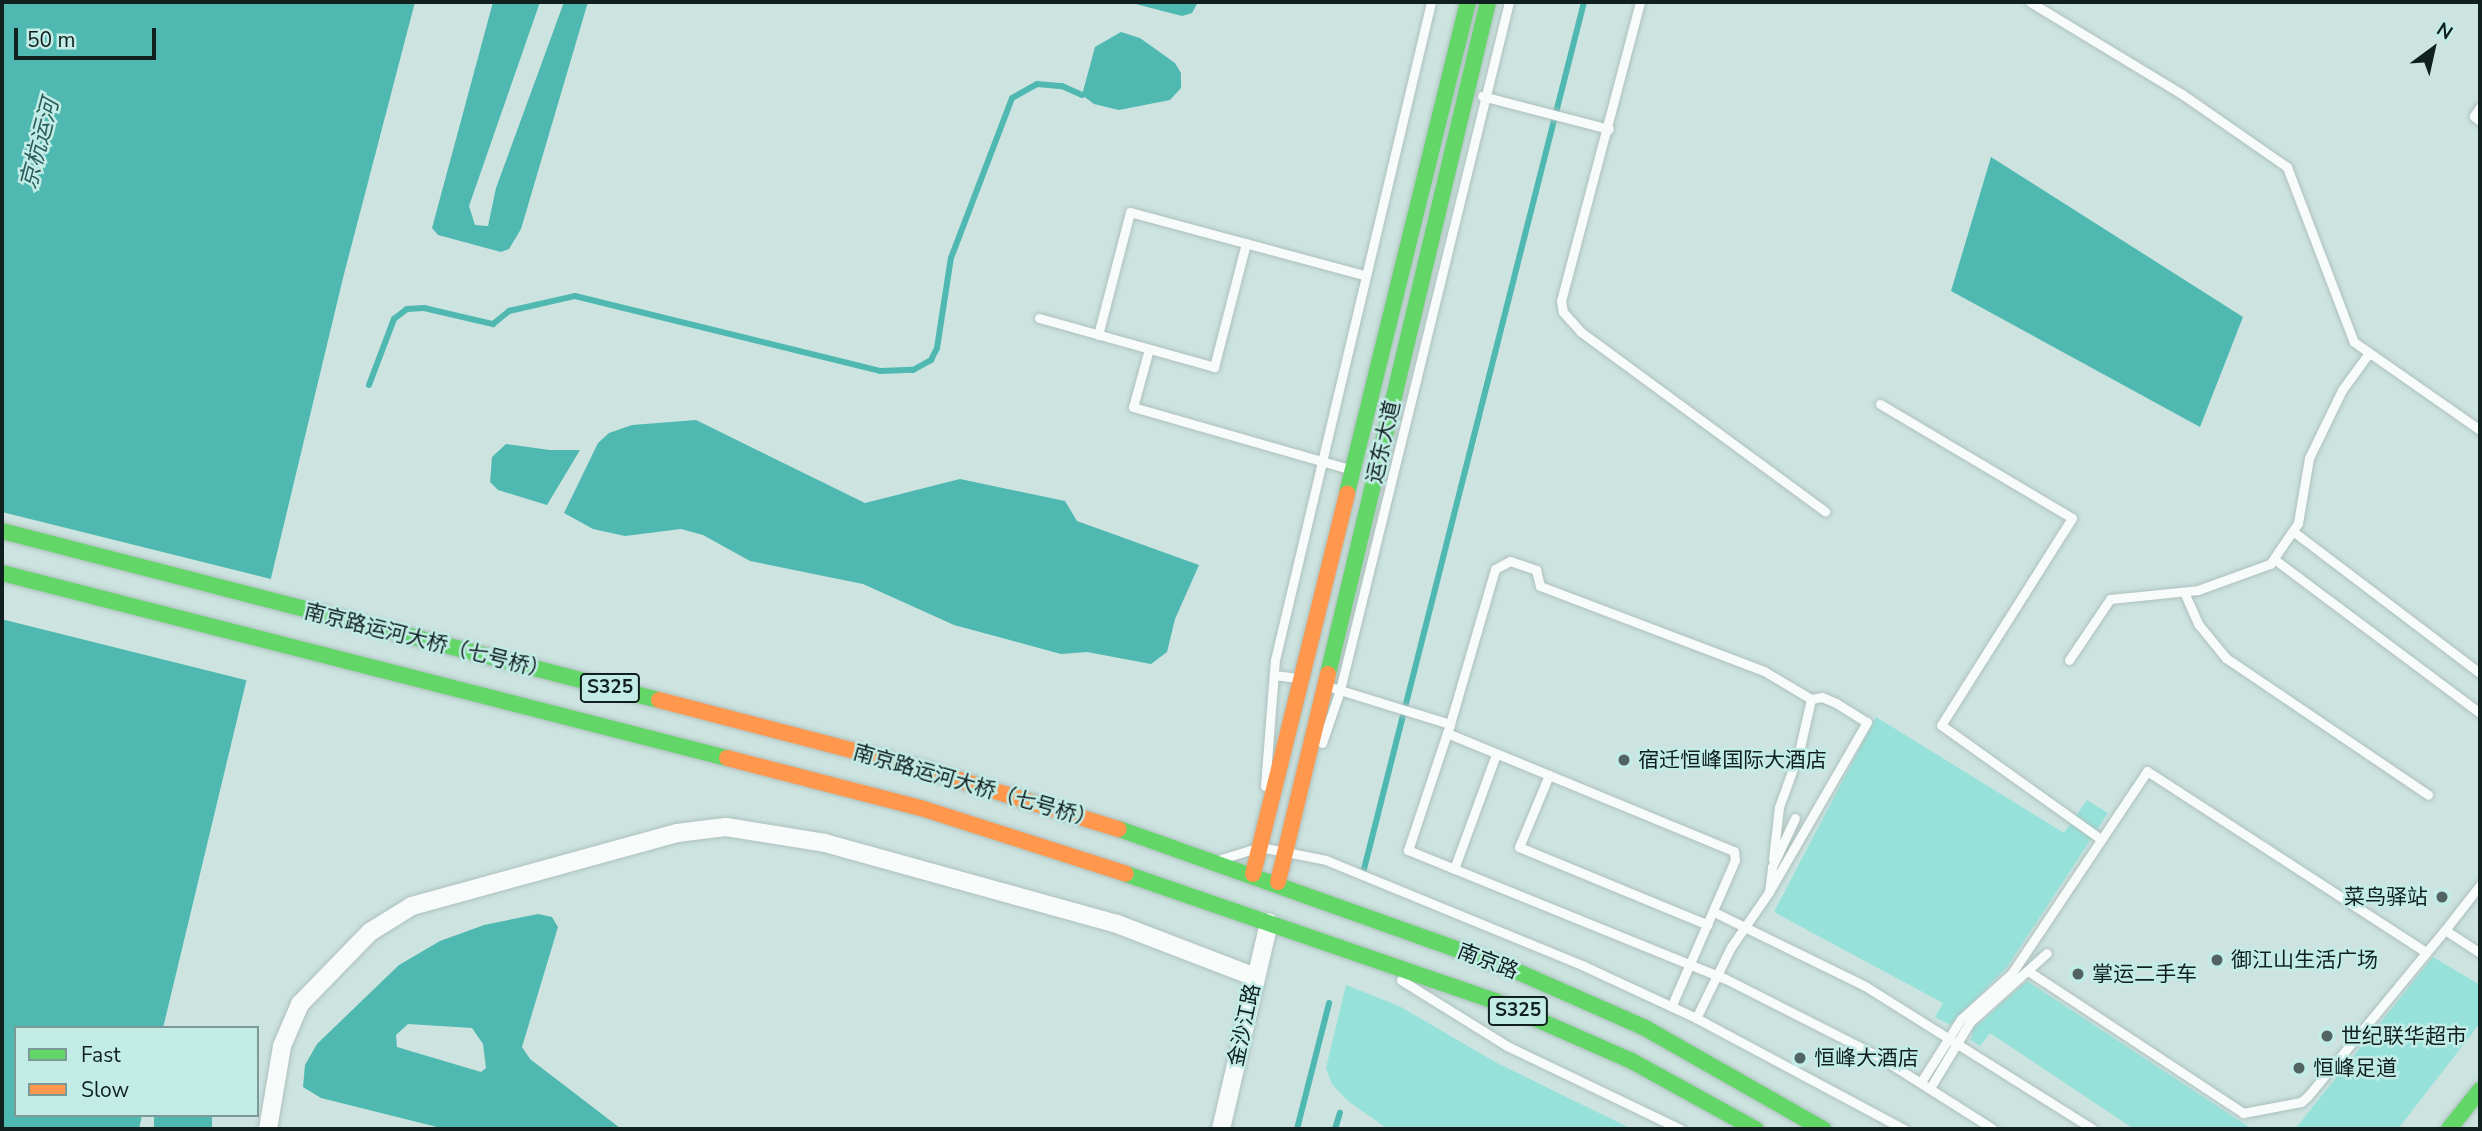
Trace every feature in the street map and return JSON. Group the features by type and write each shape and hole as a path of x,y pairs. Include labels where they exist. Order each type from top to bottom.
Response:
{"main road":[{"name":"运东大道","path":"1253,874 1468,2"},
{"name":"运东大道","path":"1278,883 1332,688 1375,477 1488,2"},
{"name":"南京路运河大桥（七号桥）","path":"2,531 917,767 1214,861"},
{"name":"南京路运河大桥（七号桥）","path":"2,573 921,808 1208,900"},
{"name":"南京路","path":"1214,861 1507,967 1634,1023 1740,1078 1823,1129"},
{"name":"南京路","path":"1208,900 1494,1001 1632,1061 1755,1129"},
{"path":"2449,1129 2480,1090"}],"street":[{"path":"268,1129 282,1046 300,1004 370,932 412,906 677,833 726,827 825,843 1117,924 1255,977"},
{"name":"金沙江路","path":"1221,1129 1269,922"}],"lane":[{"path":"1260,847 1274,675 1319,461 1431,2"},
{"path":"1332,688 1509,2"},
{"path":"1640,2 1609,130 1561,301 1563,312 1581,332 1825,510"},
{"path":"2030,2 2182,94 2287,167 2348,333 2369,353 2480,430"},
{"path":"1466,92 1609,130"},
{"path":"2480,107 2474,116 2480,121"},
{"path":"1098,335 1130,212 1364,275"},
{"path":"1038,318 1213,367 1246,243"},
{"path":"1149,349 1133,407 1375,477"},
{"path":"2070,660 2110,599 2184,593 2251,572 2274,559 2294,532 2309,458 2342,390 2369,353"},
{"path":"1880,404 2073,518 1941,725 2101,839"},
{"path":"2294,532 2480,673"},
{"path":"2274,559 2480,713"},
{"path":"1696,1018 1716,975 1769,892 1867,722 1822,696 1811,699 1764,671 1540,586 1536,569 1510,561 1495,569 1448,729 1408,850 1716,975 1920,1082 1993,1129"},
{"path":"2184,593 2199,625 2226,658 2428,794"},
{"path":"1274,675 1301,678 1427,717 1496,754 1728,846 1735,860 1671,1007"},
{"path":"1769,892 1779,807 1799,752 1811,699"},
{"path":"1454,869 1496,754"},
{"path":"1930,1088 1969,1011 2012,973 2147,771 2426,952"},
{"path":"1549,775 1519,847 1708,925"},
{"path":"1772,867 1795,818"},
{"path":"1214,861 1260,847 1326,860 1584,966 1696,1018 1905,1129"},
{"path":"2028,971 2243,1113 2301,1102 2480,885"},
{"path":"1714,912 1865,986 2093,1129"},
{"path":"2445,930 2480,953"},
{"path":"1355,952 1507,1046 1680,1129"},
{"path":"1920,1082 1953,1039 2047,953"}],"shaded area":[{"path":"1876,717 2064,833 2087,800 2108,813 2007,967 1950,1025 1935,1017 1943,1003 1774,912"},
{"path":"2433,957 2480,985 2480,1023 2398,1129 2295,1129"},
{"path":"2027,981 2252,1129 2134,1129 1990,1033 1980,1046 1971,1040 1973,1029"},
{"path":"1346,985 1399,1006 1497,1063 1632,1129 1388,1129 1348,1101 1332,1084 1326,1068"}],"water":[{"name":"京杭运河","path":"2,2 415,2 343,278 163,1026 14,1026 14,1117 142,1117 139,1129 2,1129"},
{"path":"493,2 540,2 469,206 475,225 488,226 496,188 564,2 588,2 521,229 509,249 501,252 438,235 432,228"},
{"path":"1128,2 1198,2 1192,13 1182,16"},
{"path":"1121,32 1140,38 1175,63 1181,73 1181,88 1170,100 1119,110 1094,104 1082,95 1095,47"},
{"path":"1991,157 2243,317 2200,427 1951,291"},
{"path":"696,420 865,503 960,479 1065,501 1077,521 1199,565 1175,619 1167,652 1151,664 1087,652 1061,654 954,625 863,584 750,561 703,535 681,529 625,536 593,529 564,513 598,443 609,433 632,425"},
{"path":"506,444 550,450 580,450 547,505 498,490 490,482 492,457"},
{"path":"538,914 552,917 558,927 522,1047 530,1059 620,1128 655,1129 445,1129 321,1098 303,1087 305,1065 317,1044 399,965 440,941 484,925","holes":["408,1024 472,1028 483,1044 486,1068 481,1072 397,1047 396,1035"]},
{"path":"154,1117 212,1117 212,1129 154,1129"}],"pier":[{"path":"2,512 274,580 249,681 2,619"}],"waterway":[{"path":"1363,873 1584,2"},
{"path":"369,385 394,319 407,309 424,308 493,324 509,311 575,296 880,371 913,370 931,360 937,348 951,258 1012,98 1037,84 1062,86 1082,95"},
{"path":"1297,1129 1329,1003"},
{"path":"1335,1129 1340,1113"}],"traffic: fast":[{"path":"1347,493 1468,2"},
{"path":"1328,674 1488,2"},
{"path":"2,531 659,700"},
{"path":"2,573 727,758"},
{"path":"1119,829 1507,967 1645,1028 1823,1129"},
{"path":"1126,874 1495,1001 1632,1061 1755,1129"},
{"path":"2449,1129 2480,1090"}],"traffic: slow":[{"path":"1253,874 1347,493"},
{"path":"1278,882 1328,674"},
{"path":"659,700 917,767 1119,829"},
{"path":"727,758 921,808 1126,874"}],"place":[{"name":"宿迁恒峰国际大酒店","path":"1624,760"},
{"name":"菜鸟驿站","path":"2442,897"},
{"name":"御江山生活广场","path":"2217,960"},
{"name":"掌运二手车","path":"2078,974"},
{"name":"世纪联华超市","path":"2327,1036"},
{"name":"恒峰大酒店","path":"1800,1058"},
{"name":"恒峰足道","path":"2299,1068"}]}
